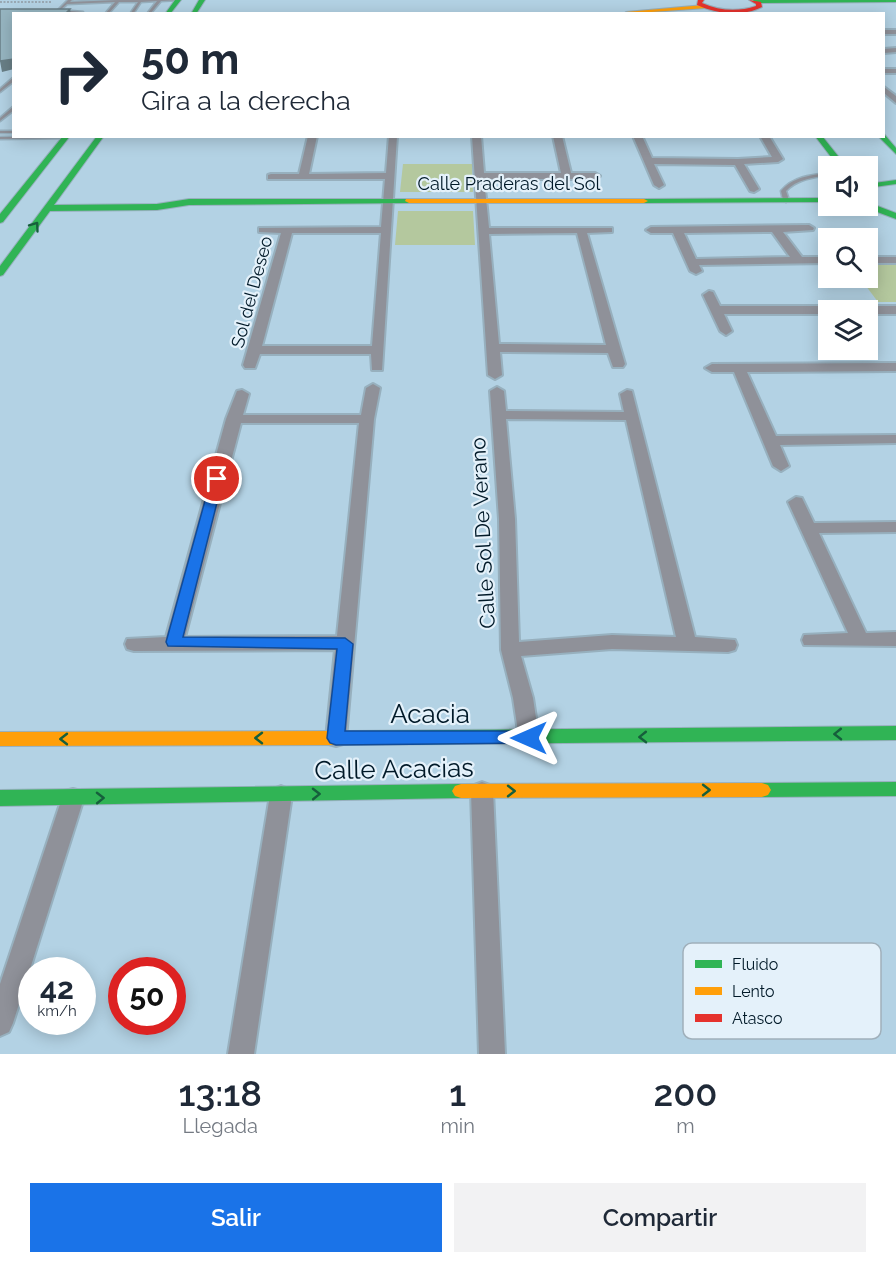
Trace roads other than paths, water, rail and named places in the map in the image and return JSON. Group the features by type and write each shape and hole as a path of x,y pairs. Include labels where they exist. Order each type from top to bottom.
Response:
{"street":[{"path":"649,12 706,7 733,11 758,5 896,0"},
{"path":"889,92 896,101"},
{"path":"0,220 65,138"},
{"path":"0,273 100,138"},
{"path":"303,177 313,138"},
{"path":"376,367 393,138"},
{"name":"Calle Sol De Verano","path":"476,138 491,348 507,519 510,650 523,698 529,738"},
{"path":"558,138 567,176"},
{"path":"638,138 659,185"},
{"path":"649,161 738,162 778,159 765,138"},
{"path":"820,138 834,156"},
{"path":"883,138 896,152"},
{"path":"738,162 754,189"},
{"path":"271,177 390,176"},
{"path":"479,177 595,176"},
{"path":"878,184 896,182"},
{"name":"Calle Praderas del Sol","path":"52,202 148,208 189,202 481,203 818,200"},
{"path":"878,209 896,216"},
{"path":"775,228 798,260"},
{"path":"651,230 809,228"},
{"path":"263,230 386,230"},
{"name":"Sol del Deseo","path":"250,364 287,230"},
{"path":"581,230 618,364"},
{"path":"484,231 608,230"},
{"path":"676,230 694,267 818,260"},
{"path":"878,260 896,260"},
{"path":"709,295 726,331"},
{"path":"716,310 896,310"},
{"path":"491,348 613,349"},
{"path":"255,350 377,350"},
{"path":"712,368 896,367"},
{"path":"739,368 781,466"},
{"path":"336,738 373,388"},
{"path":"174,642 233,419 242,394"},
{"path":"627,394 687,643"},
{"name":"Calle Sol De Verano","path":"499,415 631,416"},
{"path":"233,419 368,419"},
{"path":"770,441 896,439"},
{"path":"796,502 860,639"},
{"path":"808,528 896,527"},
{"path":"811,640 896,639"},
{"path":"134,644 174,642 345,644"},
{"name":"Calle Sol De Verano","path":"510,650 612,642 728,645"},
{"name":"Acacia","path":"0,739 529,738 896,733"},
{"name":"Calle Acacias","path":"0,798 482,791 896,789"},
{"path":"482,791 492,1054"},
{"path":"241,1054 281,795"},
{"path":"2,1011 73,798"}],"lane":[{"path":"68,12 57,11 69,1 140,1 167,4"},
{"path":"81,12 93,1"},
{"path":"152,12 167,4"},
{"path":"0,90 12,80"},
{"path":"0,120 12,109"},
{"path":"786,200 783,191 786,186 807,177 818,175"}]}
